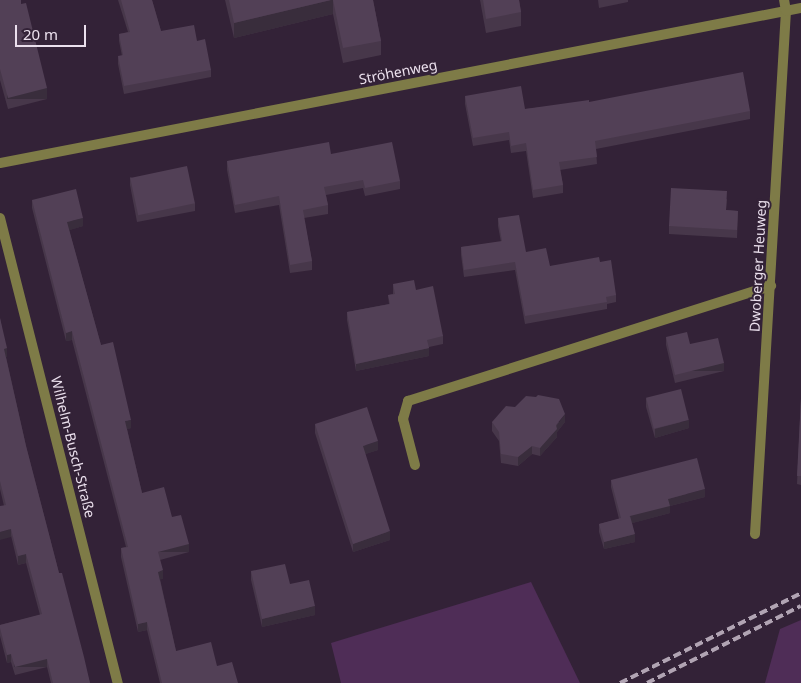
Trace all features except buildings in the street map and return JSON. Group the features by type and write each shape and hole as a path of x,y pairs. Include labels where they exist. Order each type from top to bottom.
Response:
{"street":[{"name":"Dwoberger Heuweg","path":"755,534 786,11 784,0"},
{"name":"Ströhenweg","path":"0,163 801,8"},
{"name":"Wilhelm-Busch-Straße","path":"0,218 118,683"},
{"path":"415,465 403,419 408,401 770,286"}],"shaded area":[{"path":"531,582 580,683 341,683 331,643"},
{"path":"801,620 801,683 765,683 780,629"}],"railway":[{"path":"620,683 801,593"},
{"path":"647,683 801,606"}]}
